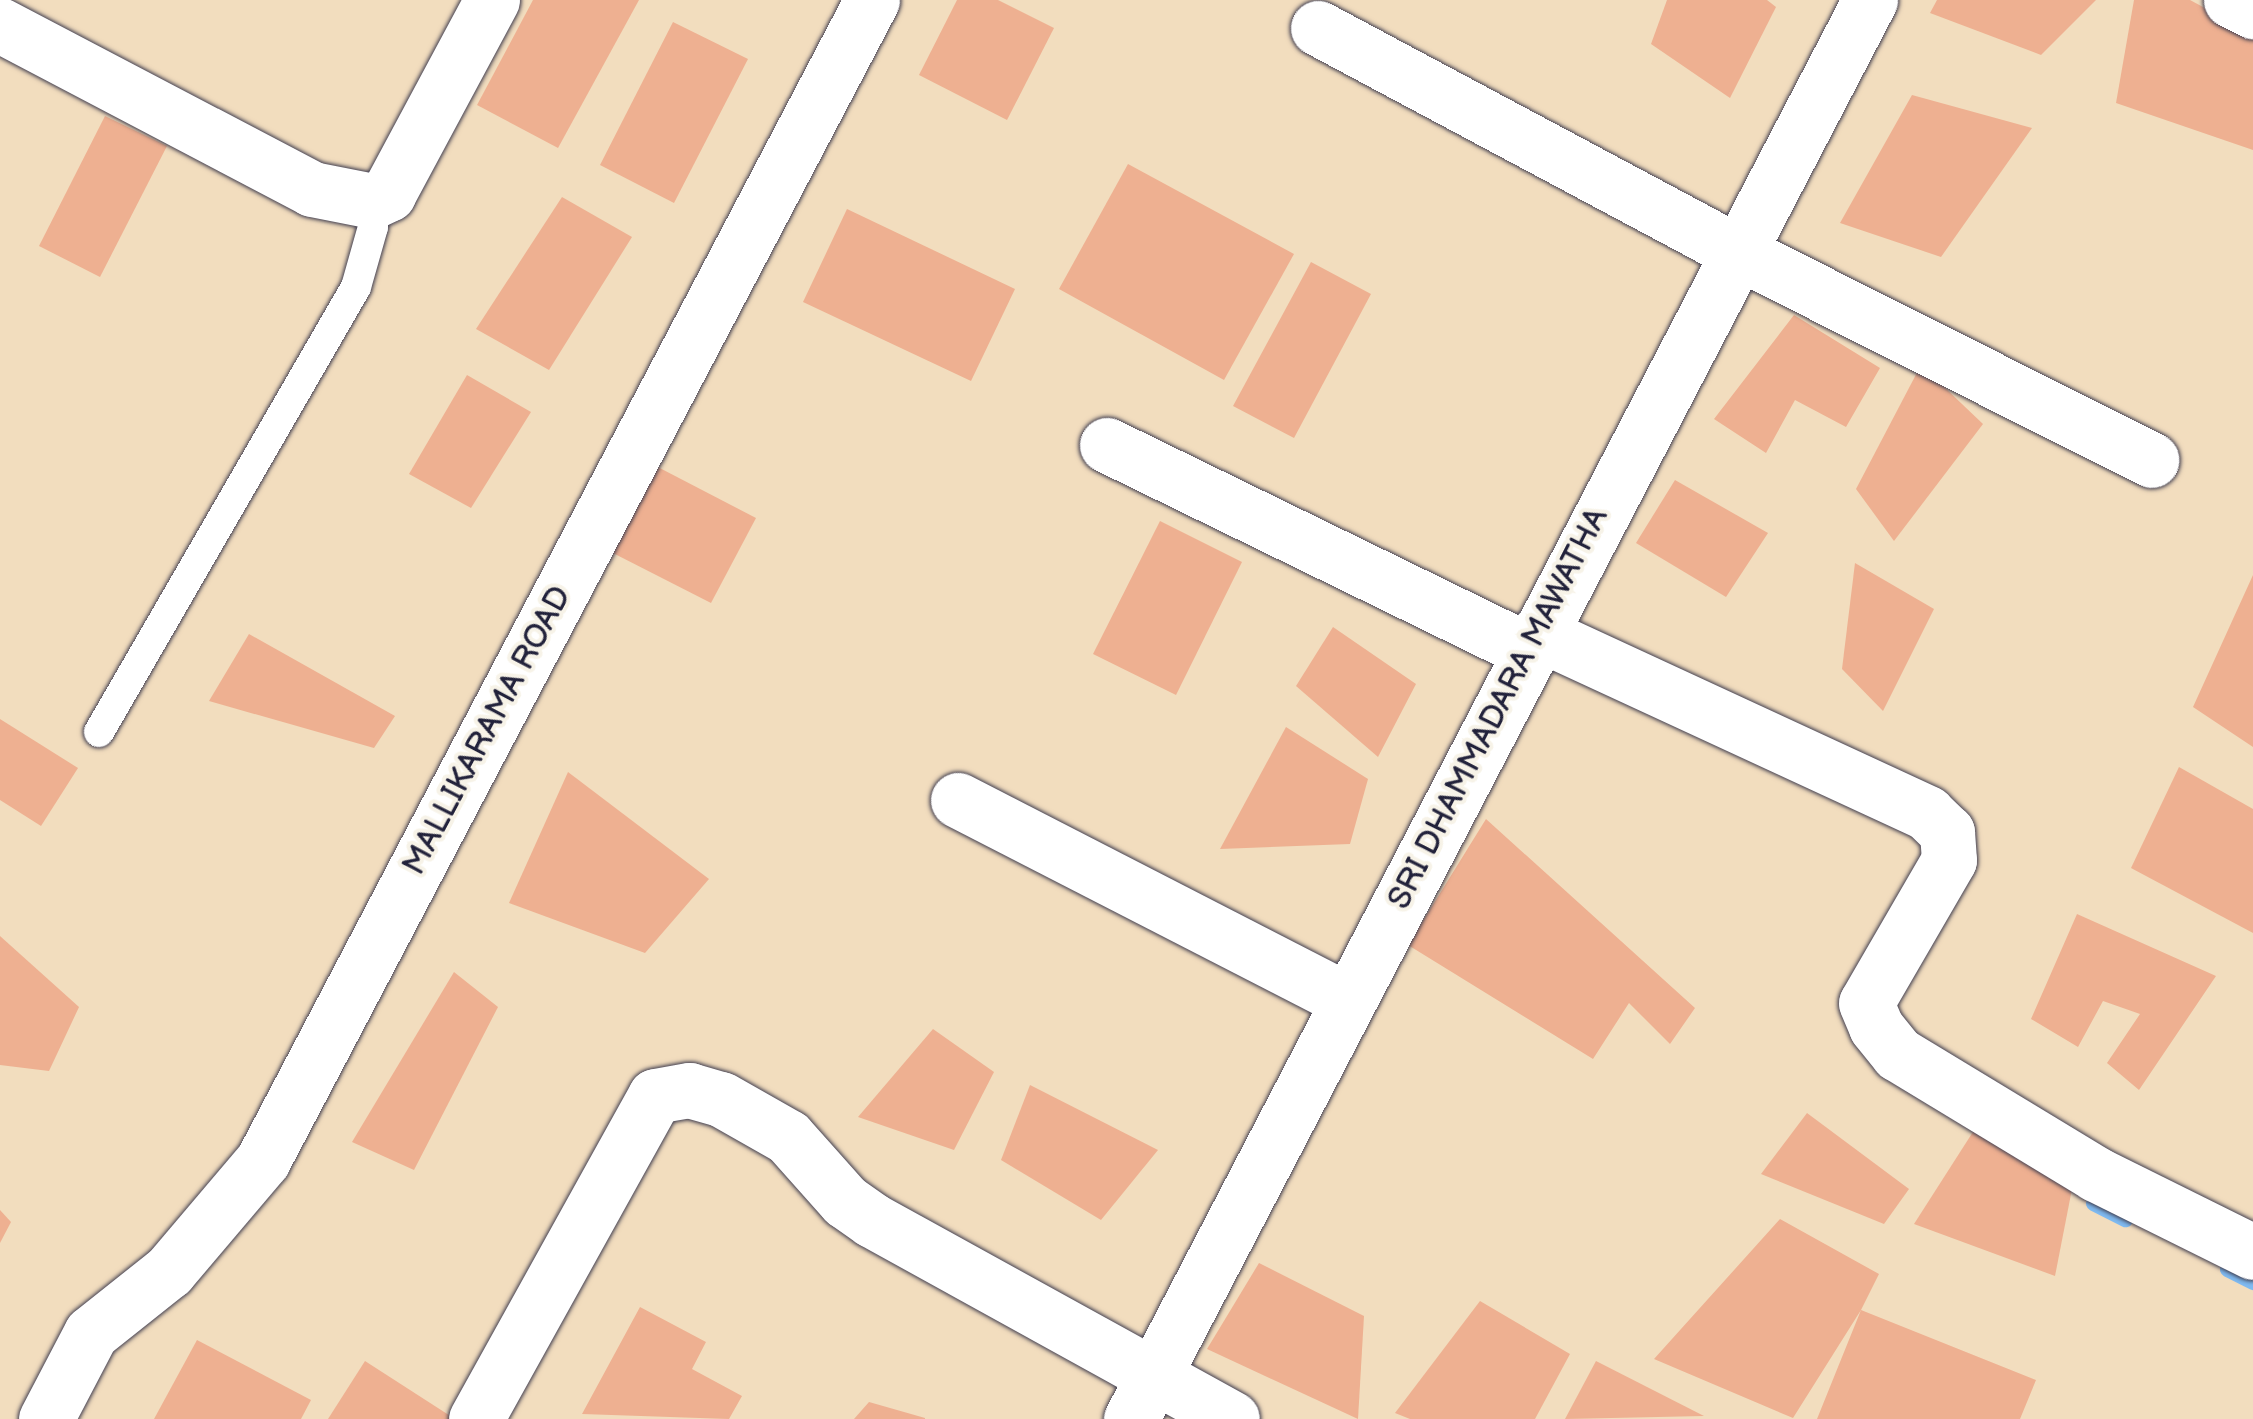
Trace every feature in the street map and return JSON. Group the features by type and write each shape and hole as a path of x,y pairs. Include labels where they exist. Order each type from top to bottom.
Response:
{"street":[{"path":"0,25 312,188 373,201 388,194 492,0"},
{"name":"MALLIKARAMA ROAD","path":"46,1419 91,1334 170,1271 263,1160 872,0"},
{"name":"SRI DHAMMADARA MAWATHA","path":"1141,1398 1870,0"},
{"path":"2231,0 2253,11"},
{"path":"1318,28 1736,251 2151,460"},
{"path":"1107,445 1533,641 1927,813 1947,832 1949,860 1866,1003 1876,1027 1898,1054 2096,1174 2253,1252"},
{"path":"958,800 1346,1000"},
{"path":"476,1419 655,1096 689,1090 722,1099 788,1137 845,1201 1141,1398 1232,1419"}],"lane":[{"path":"99,732 356,287 373,228 373,201"}],"building":[{"path":"533,0 639,0 558,148 477,105"},
{"path":"957,0 998,0 1054,28 1007,120 919,75"},
{"path":"1667,0 1767,0 1776,7 1730,98 1651,44"},
{"path":"1937,0 2096,0 2041,55 1930,13"},
{"path":"2134,0 2190,0 2253,34 2253,150 2116,103"},
{"path":"673,22 748,59 674,203 600,165"},
{"path":"1912,95 2032,128 1941,257 1840,223"},
{"path":"105,116 167,146 100,277 39,246"},
{"path":"1128,164 1294,254 1224,380 1059,289"},
{"path":"562,197 632,237 549,370 476,329"},
{"path":"847,209 1015,289 971,381 803,302"},
{"path":"1311,262 1371,294 1294,438 1233,406"},
{"path":"1794,315 1880,368 1846,427 1795,400 1766,453 1714,419"},
{"path":"1921,365 1983,424 1894,541 1856,489"},
{"path":"467,375 531,412 471,508 409,474"},
{"path":"652,464 756,518 711,603 607,550"},
{"path":"1675,480 1768,533 1726,597 1636,543"},
{"path":"1160,521 1242,562 1176,695 1093,654"},
{"path":"1855,563 1934,609 1883,711 1842,669"},
{"path":"2253,575 2253,747 2193,707"},
{"path":"1333,627 1416,684 1378,757 1296,686"},
{"path":"249,634 395,716 374,748 209,701"},
{"path":"0,719 78,768 41,826 0,800"},
{"path":"1286,727 1368,779 1350,844 1220,849"},
{"path":"2179,767 2253,809 2253,933 2131,868"},
{"path":"568,772 709,879 645,953 509,903"},
{"path":"1486,819 1695,1008 1670,1044 1629,1003 1593,1059 1408,945"},
{"path":"2077,914 2216,976 2139,1090 2107,1063 2140,1014 2103,1001 2078,1047 2031,1019"},
{"path":"0,936 79,1007 49,1071 0,1065"},
{"path":"454,972 498,1007 414,1170 352,1142"},
{"path":"933,1029 994,1072 954,1150 858,1117"},
{"path":"1030,1085 1158,1150 1101,1220 1001,1160"},
{"path":"1987,1110 2072,1189 2055,1276 1914,1224"},
{"path":"1807,1113 1909,1189 1884,1224 1761,1174"},
{"path":"0,1210 11,1222 0,1243"},
{"path":"1780,1219 1879,1274 1861,1310 1793,1418 1654,1359"},
{"path":"1259,1263 1364,1316 1358,1419 1207,1349"},
{"path":"1480,1301 1570,1354 1535,1419 1410,1419 1395,1413"},
{"path":"640,1307 706,1342 692,1369 742,1396 729,1419 582,1414"},
{"path":"1861,1310 2036,1380 2020,1419 1817,1419"},
{"path":"197,1340 311,1400 301,1419 154,1419"},
{"path":"365,1361 455,1419 328,1419"},
{"path":"1596,1361 1704,1416 1565,1419"},
{"path":"869,1402 925,1418 925,1419 854,1419"}],"waterway":[{"path":"2093,1203 2125,1219"},
{"path":"2227,1269 2253,1282"}]}
